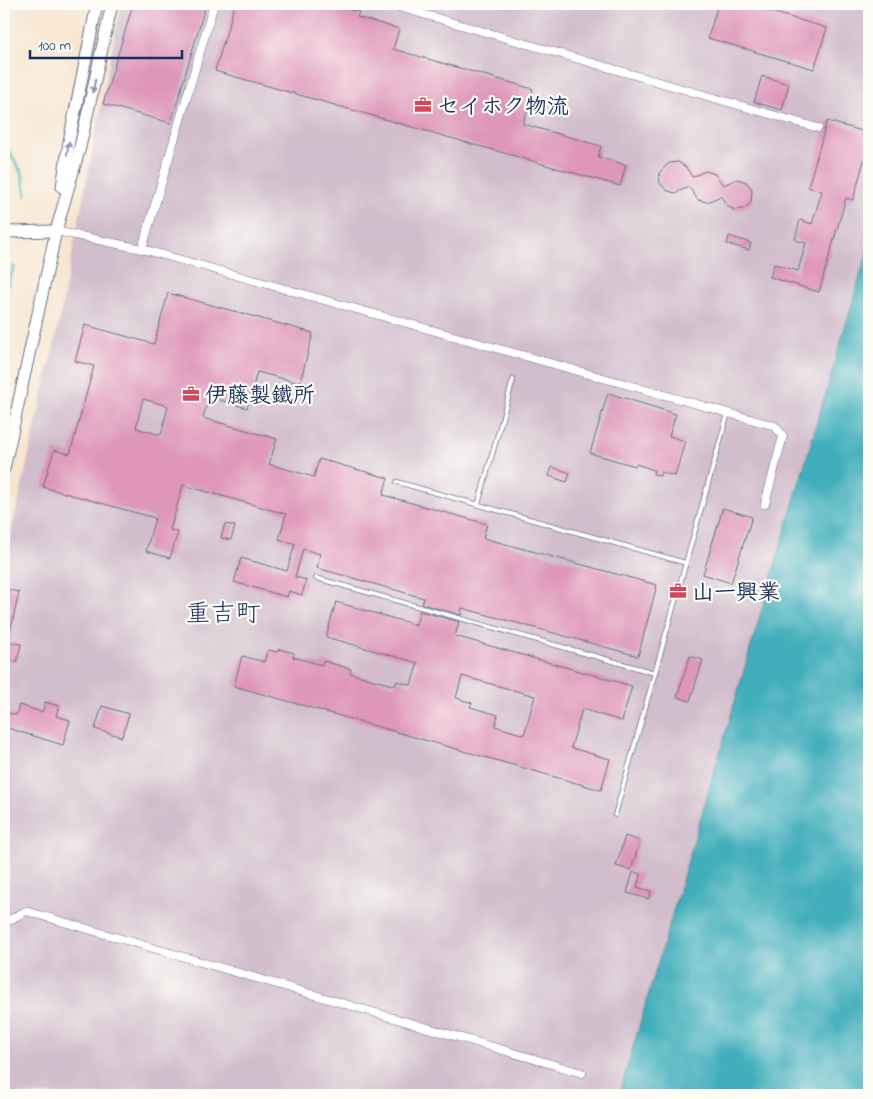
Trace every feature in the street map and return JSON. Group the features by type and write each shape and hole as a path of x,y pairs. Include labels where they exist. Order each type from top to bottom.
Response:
{"street":[{"path":"56,231 69,141 98,4"},
{"path":"4,469 56,231 80,147 112,4"},
{"path":"142,249 214,4"},
{"path":"388,4 818,128"},
{"path":"4,232 56,231 142,249 775,426 783,436 765,504"},
{"path":"4,924 26,911 582,1073"}],"lane":[{"path":"478,504 513,380"},
{"path":"615,815 728,413"},
{"path":"397,482 686,563"},
{"path":"316,578 655,673"}],"shaded area":[{"path":"121,4 869,4 869,246 619,1095 4,1095 4,565 58,326"}],"water":[{"path":"869,246 869,1095 619,1095"}],"building":[{"path":"133,4 206,4 171,123 103,104"},
{"path":"235,4 244,6 245,4 328,4 359,12 357,17 399,29 393,49 533,89 523,124 601,146 598,157 626,165 620,186 215,71"},
{"path":"718,4 744,4 827,28 814,69 708,38"},
{"path":"762,76 789,84 782,110 754,102"},
{"path":"827,121 869,133 869,143 853,200 846,198 819,292 770,277 774,264 798,271 806,243 795,240 800,220 812,224 822,191 808,187"},
{"path":"678,162 686,167 692,177 705,171 715,174 723,185 737,179 746,182 752,189 751,203 743,209 734,210 726,205 721,196 707,202 698,200 689,187 675,193 666,190 660,183 659,173 669,163"},
{"path":"729,236 751,243 749,250 727,244"},
{"path":"168,293 313,333 300,383 257,372 247,408 209,397 203,418 277,439 269,464 314,477 319,459 388,478 383,495 487,524 483,538 657,585 638,656 462,608 461,615 422,604 424,598 317,568 320,554 303,549 295,577 306,580 302,595 289,591 287,597 234,582 241,558 287,571 295,544 279,539 286,514 183,485 170,530 178,532 170,558 146,551 155,518 43,487 54,450 70,454 94,366 75,361 85,325 154,344","holes":["143,399 168,406 161,435 136,428"]},
{"path":"608,393 676,414 669,436 685,441 675,476 661,472 660,476 653,474 654,470 636,464 635,466 590,453"},
{"path":"552,467 570,473 567,482 549,476"},
{"path":"723,508 752,517 731,583 703,574"},
{"path":"225,524 235,526 231,540 221,538"},
{"path":"4,589 19,592 8,642 21,644 17,662 4,659"},
{"path":"336,602 416,625 420,611 459,622 455,636 632,686 622,721 582,709 571,748 610,759 601,790 234,686 242,656 264,662 268,650 278,652 279,649 294,653 293,657 322,665 323,661 351,669 350,673 395,686 397,681 411,685 418,663 326,637","holes":["462,676 535,696 524,735 495,726 498,715 470,707 472,703 456,698"]},
{"path":"690,656 703,660 690,701 677,697"},
{"path":"45,702 59,706 56,716 70,720 63,745 4,727 4,712 16,715 19,705 42,712"},
{"path":"102,706 129,714 122,737 95,729"},
{"path":"625,836 640,841 631,870 616,866"},
{"path":"633,872 641,874 637,887 651,891 649,899 627,893"}],"waterway":[{"path":"4,143 22,173 26,195"},
{"path":"4,296 14,267"}],"place":[{"name":"セイホク物流","path":"423,105"},
{"name":"伊藤製鐵所","path":"191,394"},
{"name":"山一興業","path":"678,591"}],"district":[{"name":"重吉町","path":"223,612"}]}
